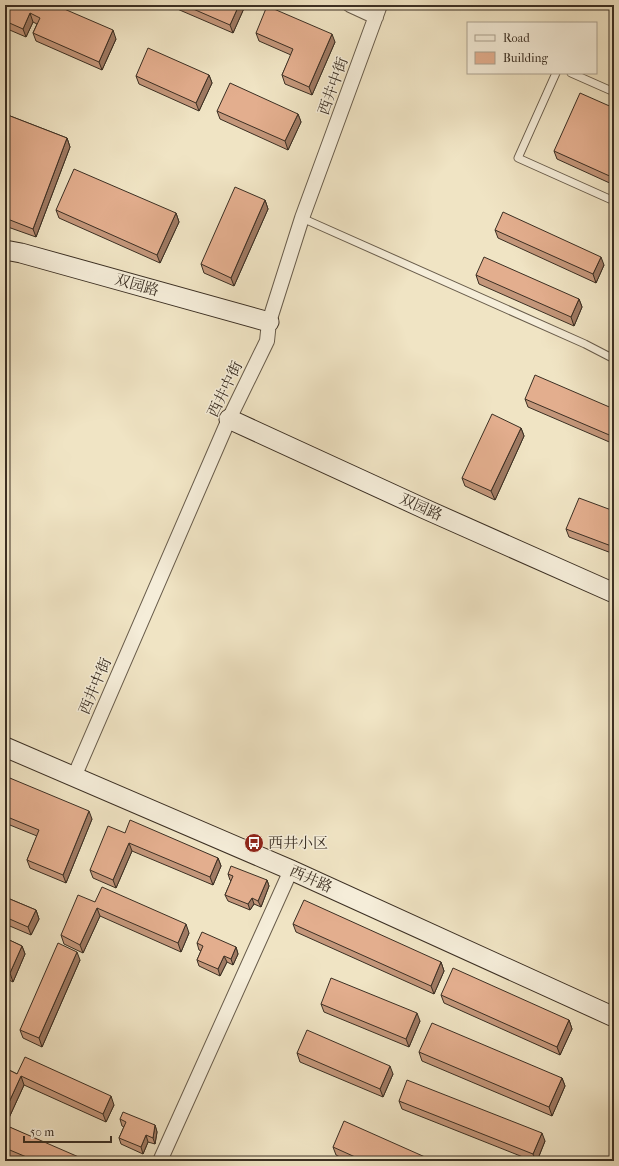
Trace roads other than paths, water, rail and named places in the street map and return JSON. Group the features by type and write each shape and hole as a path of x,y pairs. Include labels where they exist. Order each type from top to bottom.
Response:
{"street":[{"path":"350,5 378,11"},
{"name":"西井中街","path":"74,777 229,419 267,341 269,322 302,218 378,11"},
{"name":"双园路","path":"5,250 21,252 269,322"},
{"name":"双园路","path":"229,419 425,509 614,593"},
{"name":"西井路","path":"5,747 291,870 614,1017"},
{"path":"160,1161 291,870"}],"lane":[{"path":"556,74 518,158 614,201"},
{"path":"573,74 614,92"},
{"path":"302,218 585,344 614,359"}],"place":[{"name":"西井小区","path":"254,843"}]}
